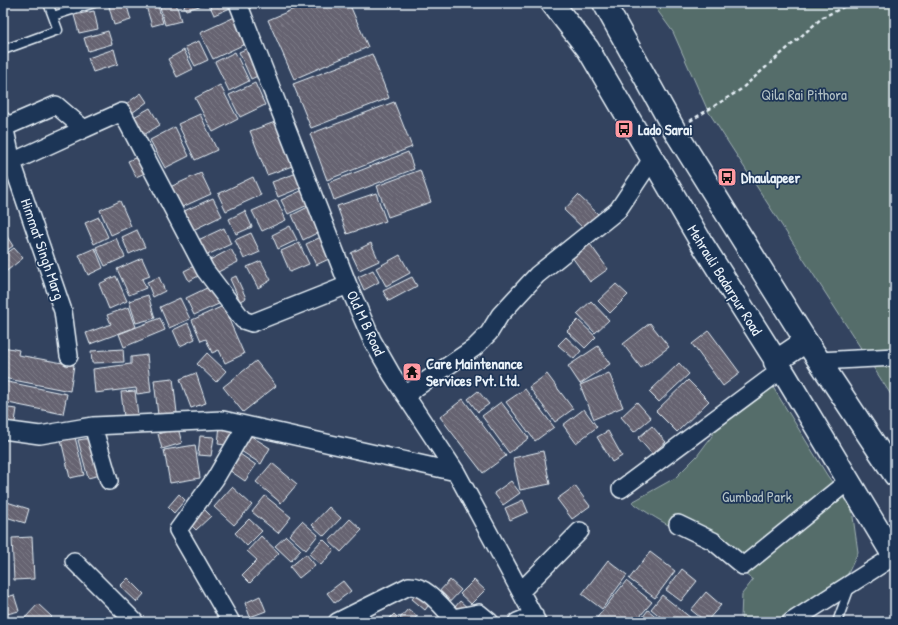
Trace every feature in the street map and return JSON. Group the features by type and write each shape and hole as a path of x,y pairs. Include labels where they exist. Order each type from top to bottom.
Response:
{"main road":[{"name":"Mehrauli Badarpur Road","path":"552,3 588,49 701,242 894,557"},
{"path":"604,3 675,131 806,341 895,476"},
{"path":"778,366 806,341"}],"street":[{"name":"Old M B Road","path":"238,3 348,284 372,340 405,395 456,472 522,591 535,618"},
{"path":"4,124 56,105 84,129"},
{"path":"12,162 122,112 205,270 242,320 252,323 348,284"},
{"name":"Himmat Singh Marg","path":"4,124 12,162 63,311 69,356"},
{"path":"405,395 474,348 488,333 500,315 537,275 618,210 652,159"},
{"path":"819,361 895,357"},
{"path":"621,489 778,366"},
{"path":"3,430 40,435 92,426 223,420 456,472"},
{"path":"92,426 109,481"},
{"path":"231,622 178,530 215,479 246,426"},
{"path":"678,524 713,541 743,566 847,482"},
{"path":"522,591 580,531"},
{"path":"791,622 894,557"},
{"path":"74,561 135,622"},
{"path":"337,622 409,586 415,586 432,598 453,618 479,613 490,622"},
{"path":"517,622 535,618"}],"lane":[{"path":"3,50 58,30 48,3"},
{"path":"52,16 94,3"},
{"path":"838,622 851,584"}],"path":[{"path":"675,131 740,90 823,17 852,3"}],"green space":[{"name":"Qila Rai Pithora","path":"652,3 895,3 895,401 708,111 673,32"},
{"name":"Gumbad Park","path":"771,384 827,475 852,510 858,552 844,582 782,622 745,622 741,618 742,594 753,580 710,549 632,502 675,478 697,456 712,436 720,419"}],"building":[{"path":"60,3 79,3 79,4 62,9"},
{"path":"108,3 126,3 131,20 114,25"},
{"path":"145,3 157,3 163,23 152,26"},
{"path":"159,3 176,3 181,21 165,25"},
{"path":"183,3 206,3 206,4 186,10"},
{"path":"234,3 235,6 214,15 209,4"},
{"path":"308,3 349,3 368,47 294,79 268,20"},
{"path":"94,11 98,29 79,33 74,15"},
{"path":"237,16 249,42 213,59 200,33"},
{"path":"108,31 112,44 88,51 84,38"},
{"path":"199,41 208,60 195,66 185,47"},
{"path":"250,47 262,74 251,79 239,52"},
{"path":"114,49 118,64 93,72 88,58"},
{"path":"184,50 193,69 177,77 168,59"},
{"path":"235,52 249,81 229,91 215,62"},
{"path":"372,54 389,98 311,128 293,84"},
{"path":"255,83 265,105 240,117 229,95"},
{"path":"220,85 238,119 213,132 195,98"},
{"path":"141,93 147,102 132,113 126,104"},
{"path":"394,102 412,147 327,180 310,134"},
{"path":"150,108 160,125 142,136 132,118"},
{"path":"200,114 217,150 195,160 178,124"},
{"path":"278,121 295,165 267,175 250,131"},
{"path":"175,127 189,156 165,168 150,140"},
{"path":"408,152 414,169 334,200 328,183"},
{"path":"142,155 149,171 136,177 128,161"},
{"path":"420,170 431,202 388,217 377,186"},
{"path":"201,173 211,194 180,208 170,187"},
{"path":"297,173 303,187 278,197 272,182"},
{"path":"253,177 261,195 226,211 218,194"},
{"path":"303,190 310,204 288,214 281,200"},
{"path":"376,193 386,221 347,234 337,206"},
{"path":"578,195 598,214 584,229 564,210"},
{"path":"213,198 222,216 191,231 182,212"},
{"path":"277,200 286,220 262,231 252,211"},
{"path":"120,201 131,226 111,235 100,210"},
{"path":"308,207 319,232 303,240 292,215"},
{"path":"245,211 252,227 236,234 229,219"},
{"path":"99,217 108,237 94,244 85,223"},
{"path":"290,226 297,240 278,249 272,235"},
{"path":"224,228 231,244 203,257 196,241"},
{"path":"137,230 145,247 129,254 122,237"},
{"path":"251,233 260,252 244,259 235,240"},
{"path":"6,235 13,246 3,253 3,237"},
{"path":"321,237 331,258 316,265 306,244"},
{"path":"116,238 125,257 105,266 96,247"},
{"path":"299,243 309,264 290,272 281,251"},
{"path":"371,243 379,261 359,270 351,253"},
{"path":"590,244 608,269 590,282 572,257"},
{"path":"14,248 23,258 3,274 3,256"},
{"path":"95,248 103,268 88,275 79,255"},
{"path":"231,249 238,262 212,275 206,262"},
{"path":"400,255 410,273 386,286 376,268"},
{"path":"142,258 150,276 142,279 146,288 129,295 117,269"},
{"path":"261,261 271,280 258,288 247,267"},
{"path":"196,265 202,274 189,281 184,271"},
{"path":"373,270 379,282 364,290 358,277"},
{"path":"116,276 127,301 109,309 99,284"},
{"path":"236,276 246,298 240,301 230,279"},
{"path":"159,277 165,291 153,297 147,282"},
{"path":"412,277 417,286 389,301 383,291"},
{"path":"616,284 628,295 610,313 598,301"},
{"path":"213,285 221,303 194,315 186,298"},
{"path":"148,295 155,318 136,323 129,301"},
{"path":"180,298 190,319 169,328 160,307"},
{"path":"591,301 609,320 595,333 577,314"},
{"path":"223,306 244,354 225,363 219,350 212,353 206,339 201,341 192,320"},
{"path":"129,307 136,327 90,344 86,333 111,324 107,315"},
{"path":"160,318 165,330 124,347 119,334"},
{"path":"578,320 596,337 585,348 567,331"},
{"path":"188,323 195,339 180,346 173,330"},
{"path":"650,323 669,347 641,368 623,344"},
{"path":"709,331 740,373 723,386 692,344"},
{"path":"566,337 581,351 574,359 558,345"},
{"path":"598,346 610,364 580,384 568,366"},
{"path":"3,347 19,350 18,355 74,365 70,391 3,378"},
{"path":"123,349 124,362 92,363 91,351"},
{"path":"207,353 226,371 216,382 197,364"},
{"path":"147,355 151,392 137,394 136,388 95,393 93,369 131,364 131,357"},
{"path":"256,361 276,386 243,412 223,387"},
{"path":"679,363 689,374 659,402 649,392"},
{"path":"196,373 206,403 191,408 180,379"},
{"path":"609,373 623,407 594,419 580,385"},
{"path":"547,374 573,409 555,422 529,387"},
{"path":"173,378 177,413 158,415 154,380"},
{"path":"688,380 709,401 677,432 656,411"},
{"path":"3,381 67,394 63,414 3,402"},
{"path":"525,389 554,427 535,441 506,402"},
{"path":"135,391 138,415 124,417 121,392"},
{"path":"478,391 489,404 478,412 468,399"},
{"path":"463,399 506,456 483,473 440,417"},
{"path":"501,402 529,438 509,453 482,416"},
{"path":"637,402 651,418 634,432 621,417"},
{"path":"3,408 6,408 3,425"},
{"path":"8,408 17,409 14,428 4,426"},
{"path":"584,409 597,427 576,443 563,425"},
{"path":"220,425 234,427 232,446 218,444"},
{"path":"652,426 666,442 652,454 638,438"},
{"path":"178,428 182,443 162,449 158,434"},
{"path":"608,431 622,456 612,462 597,437"},
{"path":"200,436 214,437 211,456 198,455"},
{"path":"251,436 270,448 261,464 241,451"},
{"path":"75,437 84,475 70,478 61,440"},
{"path":"91,438 100,475 88,478 78,440"},
{"path":"195,445 200,478 170,483 164,450"},
{"path":"543,451 550,484 520,490 513,458"},
{"path":"237,452 256,465 245,481 226,468"},
{"path":"272,463 297,484 281,503 256,482"},
{"path":"511,481 520,493 503,505 494,493"},
{"path":"575,486 590,506 572,519 557,499"},
{"path":"232,487 252,505 234,525 214,507"},
{"path":"179,494 185,500 174,513 168,507"},
{"path":"265,496 291,517 278,533 252,512"},
{"path":"523,500 528,512 510,520 505,508"},
{"path":"7,502 29,509 25,523 3,516"},
{"path":"329,507 341,518 324,536 312,525"},
{"path":"203,508 211,516 196,530 188,522"},
{"path":"249,519 262,531 247,546 235,533"},
{"path":"350,519 362,530 341,552 329,541"},
{"path":"302,521 318,535 306,550 289,535"},
{"path":"261,536 279,553 250,583 242,575 257,560 247,551"},
{"path":"286,536 301,550 291,561 275,546"},
{"path":"32,537 34,579 14,580 12,538"},
{"path":"323,539 334,550 321,565 309,554"},
{"path":"650,552 675,571 655,598 629,579"},
{"path":"306,554 315,565 299,578 290,567"},
{"path":"608,560 627,575 602,609 582,594"},
{"path":"682,569 697,581 681,601 666,590"},
{"path":"128,578 144,594 137,602 120,586"},
{"path":"450,580 461,590 445,607 434,597"},
{"path":"474,580 485,590 471,604 460,594"},
{"path":"343,581 351,591 335,603 327,593"},
{"path":"626,581 652,602 635,622 599,622 596,619"},
{"path":"419,590 432,601 425,610 412,599"},
{"path":"706,592 721,605 706,622 691,610"},
{"path":"14,595 19,611 3,615 3,598"},
{"path":"662,595 696,622 667,622 651,609"},
{"path":"260,596 266,611 250,617 245,603"},
{"path":"460,601 468,608 461,613 455,607"},
{"path":"38,604 52,617 47,622 30,622 25,618"},
{"path":"408,609 417,616 412,622 405,622 400,618"},
{"path":"648,610 663,622 639,622"},
{"path":"394,614 402,622 392,622 389,619"}],"place":[{"name":"Lado Sarai","path":"624,129"},
{"name":"Dhaulapeer","path":"727,177"},
{"name":"Care Maintenance Services Pvt. Ltd.","path":"412,372"}]}
